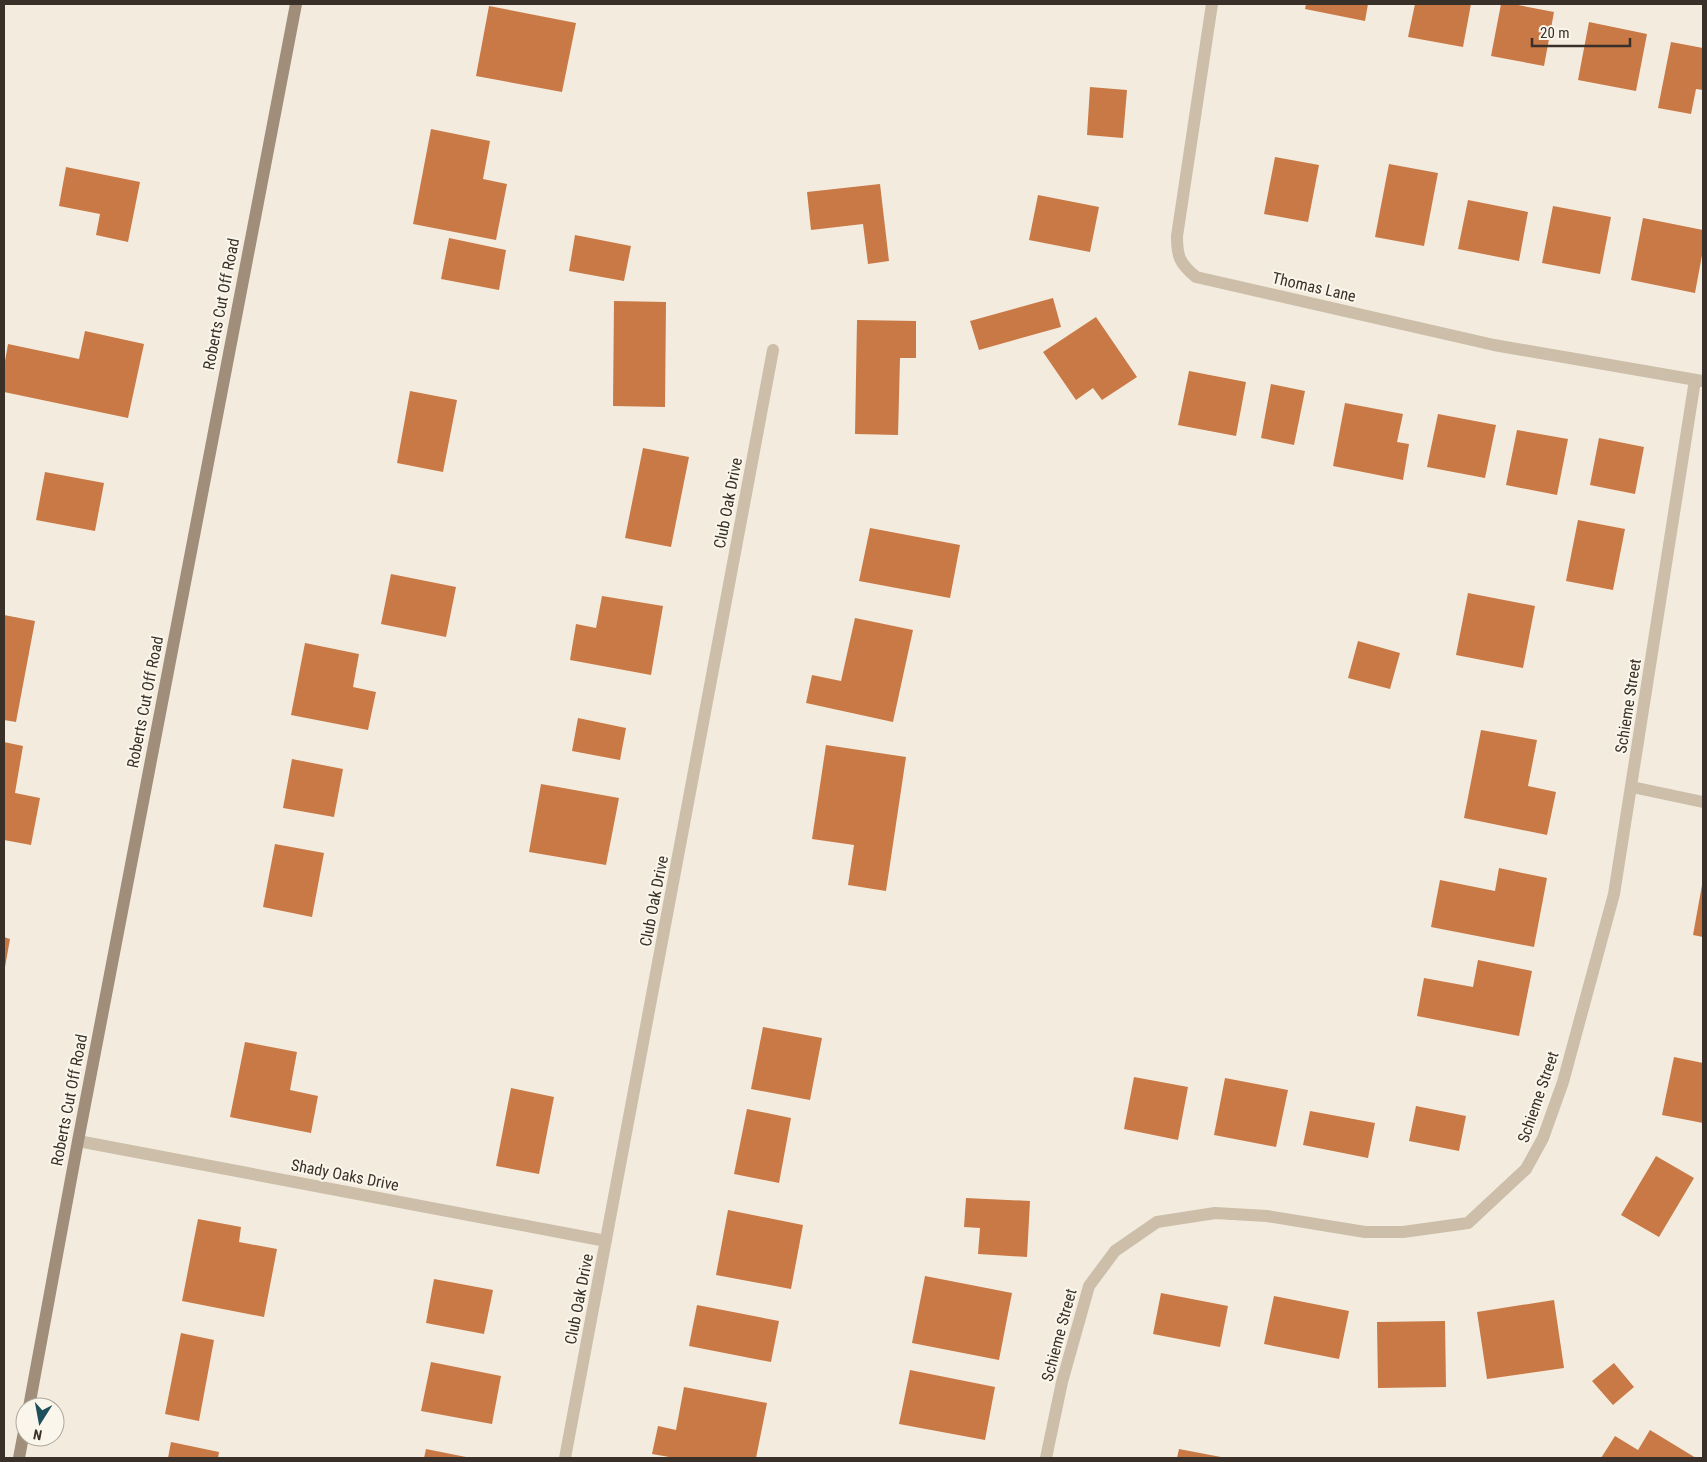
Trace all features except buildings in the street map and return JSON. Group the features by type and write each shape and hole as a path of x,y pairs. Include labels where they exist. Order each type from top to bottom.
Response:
{"street":[{"name":"Roberts Cut Off Road","path":"30,1397 296,4"},
{"name":"Thomas Lane","path":"1212,4 1177,236 1177,254 1185,268 1196,277 1494,345 1699,381"},
{"name":"Club Oak Drive","path":"566,1458 774,350"},
{"name":"Schieme Street","path":"1046,1458 1062,1382 1089,1286 1115,1250 1157,1222 1215,1213 1267,1216 1365,1232 1412,1231 1468,1223 1526,1170 1543,1138 1563,1082 1614,894 1699,381"},
{"path":"1632,787 1703,802"},
{"name":"Shady Oaks Drive","path":"78,1141 606,1241"}]}
